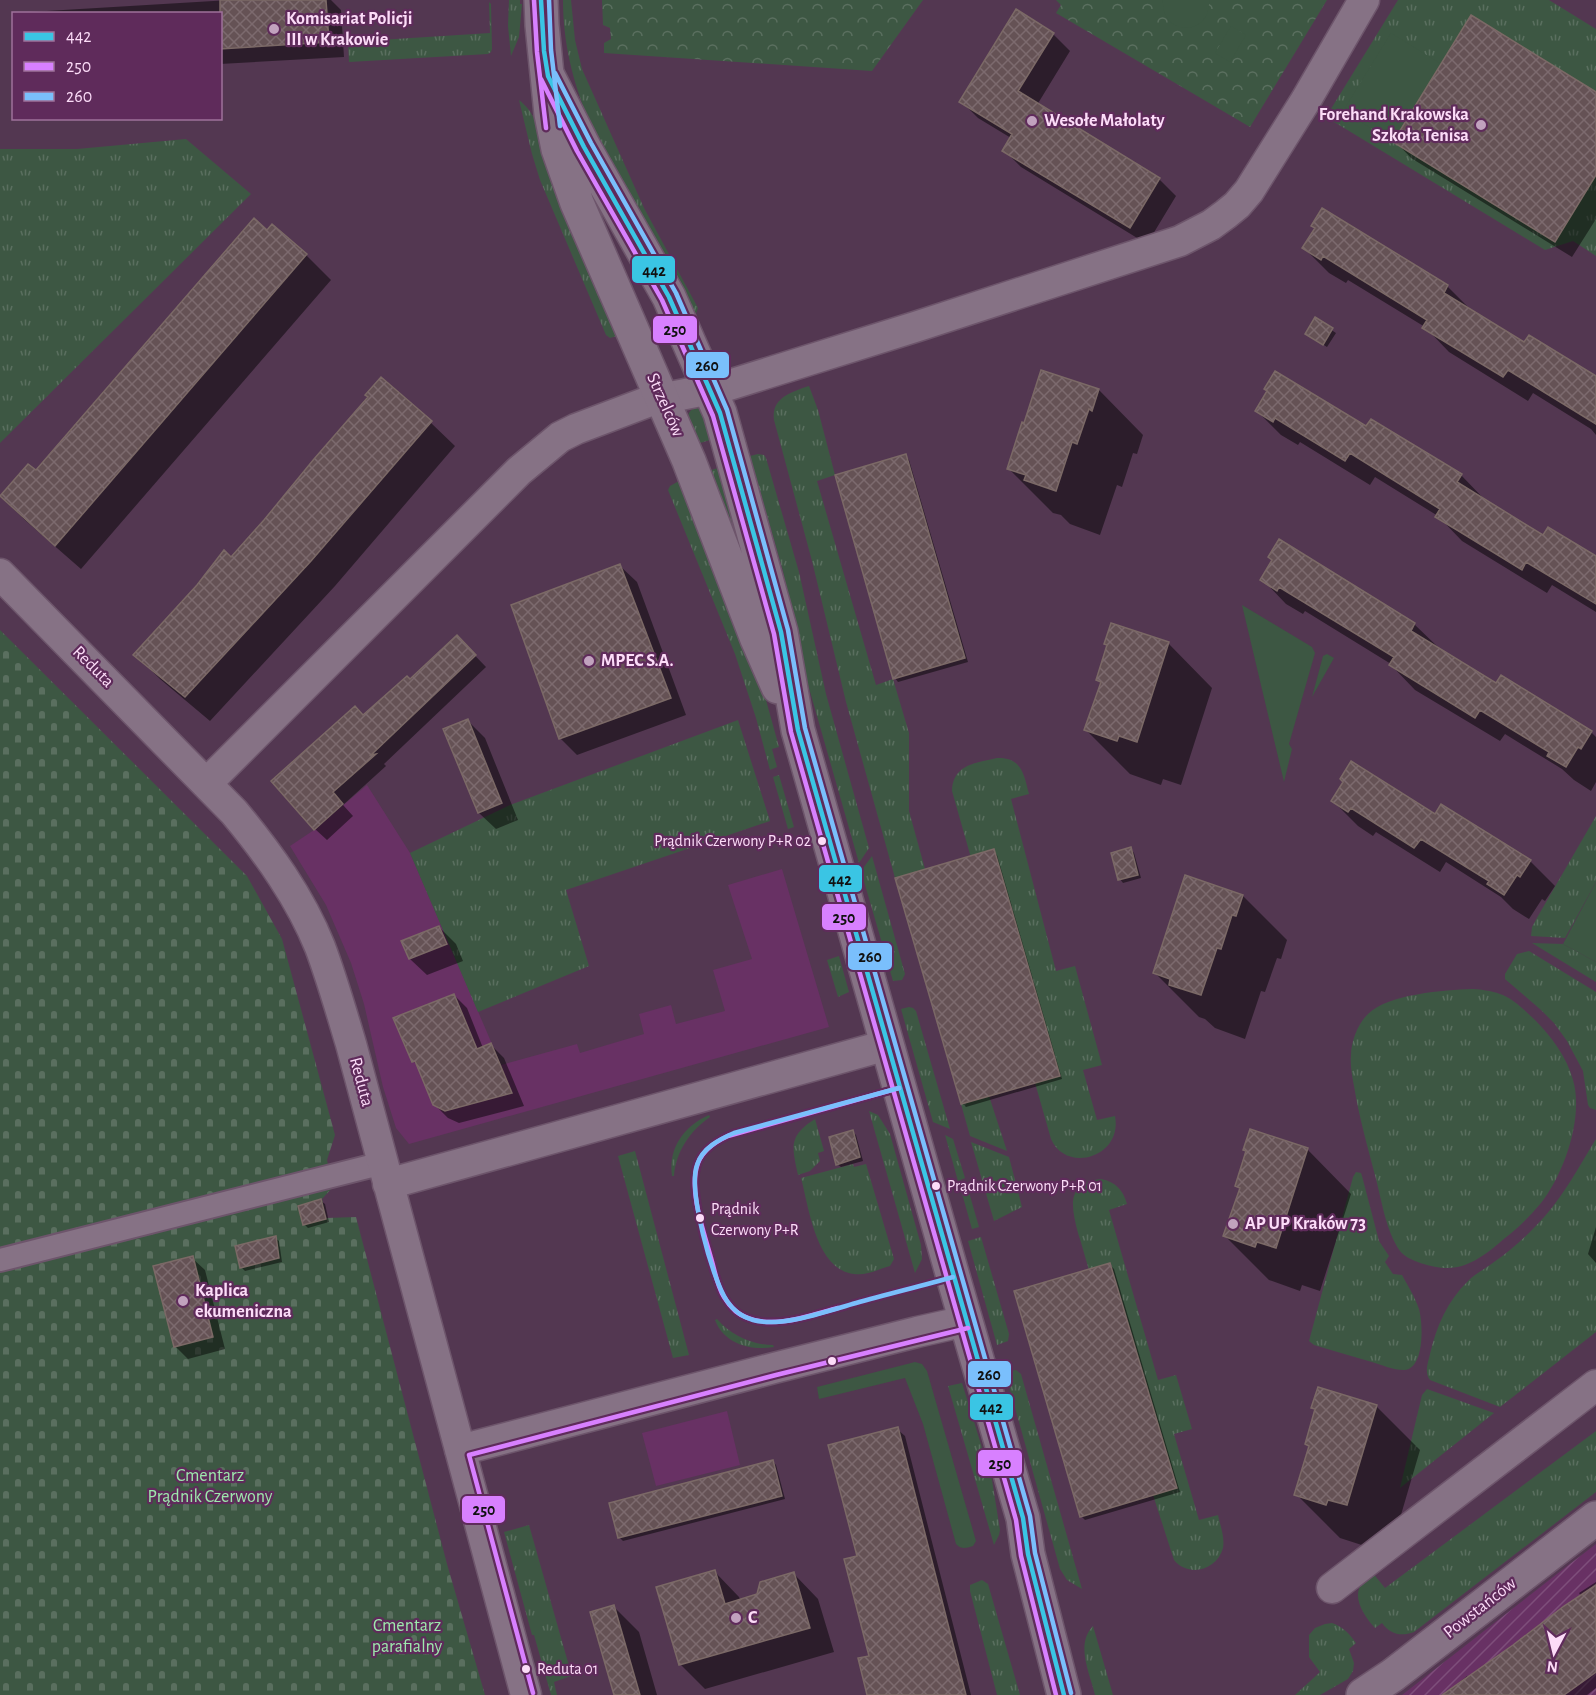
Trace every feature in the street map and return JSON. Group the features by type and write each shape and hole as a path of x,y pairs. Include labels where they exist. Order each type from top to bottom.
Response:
{"street":[{"name":"Strzelców","path":"541,0 551,114 558,149 577,203 689,461 757,639 798,730"},
{"path":"207,783 519,471 560,437 650,401 726,386 812,360 1180,241 1211,225 1237,205 1249,191 1306,100 1364,0"},
{"name":"Strzelców","path":"548,76 584,147 669,297 720,413 781,632 798,730 1023,1518 1028,1554 1064,1695"},
{"name":"Reduta","path":"0,574 234,812 275,864 319,945 334,986 526,1695"},
{"path":"0,1260 385,1173 887,1046"},
{"path":"460,1450 785,1365 966,1321"},
{"path":"1332,1588 1596,1386"},
{"name":"Powstańców","path":"1363,1695 1393,1675 1596,1518"}],"shaded area":[{"path":"367,785 410,853 501,1065 577,1044 580,1053 644,1034 639,1014 671,1005 676,1024 725,1011 713,970 752,959 728,885 782,869 829,1027 409,1144 396,1128 351,963 326,905 290,846 314,830"},
{"path":"727,1411 740,1465 656,1486 642,1433"},
{"path":"1596,1544 1596,1695 1402,1695 1562,1570"}],"green space":[{"path":"509,0 520,0 522,4 519,37 511,56 508,26"},
{"path":"563,0 571,0 575,40 582,69 644,208 698,308 693,316 587,117 571,68 565,35"},
{"path":"602,0 923,0 872,71 604,53 604,43 611,39 610,28 603,25"},
{"path":"1056,0 1327,0 1250,127 1056,13 1061,5"},
{"path":"1163,0 1209,0 1208,12 1195,26 1186,28 1177,26 1164,12"},
{"path":"1398,0 1549,0 1596,29 1596,92 1471,15 1555,241 1596,175 1596,256 1573,241 1545,250 1326,117"},
{"path":"489,2 491,4 492,49 488,54 349,62 348,42 490,33"},
{"name":"Forehand Krakowska Szkoła Tenisa","path":"1471,15 1596,92 1596,175 1555,242 1343,111 1391,33 1441,64"},
{"path":"1231,26 1246,35 1230,62 1215,53"},
{"path":"519,100 528,108 536,122 541,139 538,140 554,190 617,336 610,338 606,335 540,180"},
{"path":"186,139 251,194 0,443 0,149 77,149"},
{"path":"809,386 818,410 835,475 817,481 876,685 893,679 909,733 909,811 925,869 895,878 846,702 812,561 774,420 774,412 779,401"},
{"path":"696,407 703,410 713,439 697,444 688,424 688,414"},
{"path":"758,454 766,458 799,572 826,694 869,848 859,863 803,667 783,571 750,456"},
{"path":"721,467 736,530 732,528 708,471"},
{"path":"679,481 761,682 779,747 772,749 777,767 770,770 735,654 668,490 670,486"},
{"path":"1242,605 1312,647 1315,653 1289,744 1292,749 1284,782"},
{"name":"Cmentarz Prądnik Czerwony","path":"0,630 247,876 282,939 335,1135 327,1160 333,1187 322,1199 326,1218 356,1217 447,1564 485,1695 0,1695"},
{"path":"1327,654 1334,658 1312,697 1323,656"},
{"path":"738,720 770,821 566,890 589,966 478,1012 410,853 510,805"},
{"path":"1005,758 1017,764 1025,780 1029,794 1011,799 1056,971 1075,966 1102,1065 1083,1070 1097,1120 1115,1116 1115,1130 1110,1142 1102,1151 1092,1156 1080,1158 1068,1156 1058,1150 1051,1139 952,791 956,775 961,770 967,766"},
{"path":"779,775 794,827 788,829 773,777"},
{"path":"1596,816 1596,882 1565,938 1531,936 1532,927"},
{"path":"872,856 905,974 902,980 893,981 861,871"},
{"path":"1596,882 1596,962 1563,944"},
{"path":"1532,943 1563,944 1596,962 1596,982"},
{"path":"1529,951 1596,992 1596,1110 1588,1105 1583,1071 1567,1041 1541,1010 1505,979 1505,974 1517,954"},
{"path":"839,956 849,992 838,997 827,960"},
{"path":"1472,989 1507,997 1527,1012 1547,1033 1563,1055 1570,1071 1576,1095 1576,1111 1574,1128 1564,1161 1541,1203 1515,1230 1478,1259 1463,1266 1441,1268 1403,1255 1391,1235 1358,1109 1351,1070 1351,1050 1361,1022 1377,1007 1417,994"},
{"path":"909,1007 916,1011 950,1129 933,1122 901,1009"},
{"path":"989,1096 1007,1151 970,1136 961,1104"},
{"path":"869,1111 878,1115 890,1134 921,1245 922,1259 915,1273"},
{"path":"709,1115 710,1117 685,1142 675,1167 674,1176 672,1176 671,1166 675,1147 692,1125"},
{"path":"815,1119 824,1151 818,1153 820,1161 810,1171 798,1175 794,1143 800,1131"},
{"path":"945,1135 953,1139 965,1178 958,1181"},
{"path":"1596,1139 1596,1332 1500,1407 1430,1380 1427,1367 1433,1344 1439,1324 1454,1297 1471,1278 1515,1246 1545,1216 1566,1188"},
{"path":"971,1142 1009,1157 1022,1207 994,1221"},
{"path":"635,1151 689,1355 673,1358 618,1156"},
{"path":"853,1164 854,1167 866,1164 894,1259 890,1266 859,1274 841,1270 831,1262 823,1250 811,1221 801,1178"},
{"path":"1356,1172 1361,1173 1379,1241 1389,1256 1385,1262 1393,1274 1402,1275 1419,1309 1422,1334 1419,1354 1411,1368 1404,1370 1314,1345 1309,1341"},
{"path":"1101,1179 1115,1185 1121,1191 1127,1204 1109,1210 1158,1380 1176,1375 1192,1429 1174,1434 1199,1520 1218,1515 1223,1535 1223,1548 1215,1562 1202,1569 1187,1569 1174,1560 1153,1495 1177,1488 1111,1264 1089,1270 1078,1233 1073,1205 1076,1191 1090,1181"},
{"path":"968,1189 979,1227 972,1229 961,1190"},
{"path":"981,1237 1009,1334 1008,1341 997,1345 968,1241"},
{"path":"717,1319 742,1338 774,1347 756,1348 739,1344 725,1335 715,1320"},
{"path":"915,1362 922,1364 927,1371 976,1541 973,1546 962,1548 956,1544 923,1424 905,1378 819,1399 817,1387"},
{"path":"1016,1370 1021,1374 1082,1589 1067,1580 1060,1569 1005,1372"},
{"path":"962,1383 992,1480 1000,1530 994,1545 948,1386"},
{"path":"1427,1389 1494,1413 1400,1488 1422,1395"},
{"path":"1596,1431 1596,1492 1414,1632 1396,1634 1382,1623 1375,1628 1364,1613 1358,1595 1363,1582 1372,1572 1385,1588"},
{"path":"529,1525 571,1673 571,1676 554,1682 557,1695 551,1695 504,1532"},
{"path":"982,1580 988,1584 1020,1695 997,1695 970,1591 970,1585"},
{"path":"1332,1623 1346,1631 1356,1643 1349,1649 1354,1663 1353,1671 1348,1679 1320,1695 1295,1695 1320,1672 1309,1657 1309,1635 1315,1628"},
{"path":"1093,1626 1113,1695 1095,1695 1087,1669 1085,1642"}],"building":[{"name":"Komisariat Policji III w Krakowie","path":"220,0 326,0 329,42 222,49 222,12 220,12"},
{"path":"1016,9 1054,33 1018,91 1160,178 1130,228 1002,151 1012,134 959,102"},
{"name":"Forehand Krakowska Szkoła Tenisa","path":"1471,15 1596,92 1596,175 1555,242 1393,142"},
{"path":"1322,208 1448,285 1444,293 1524,342 1529,335 1596,376 1596,424 1508,370 1503,377 1422,328 1427,320 1323,256 1321,260 1302,248 1315,228 1311,226"},
{"path":"254,218 267,230 272,224 307,254 55,546 0,496 28,464 36,470"},
{"path":"1315,317 1333,328 1323,345 1305,334"},
{"path":"1041,370 1099,389 1092,411 1089,409 1077,444 1072,442 1056,491 1024,480 1026,475 1007,469"},
{"path":"1275,371 1366,426 1371,419 1462,474 1457,482 1543,535 1548,527 1596,556 1596,604 1526,562 1522,570 1435,517 1440,509 1350,453 1345,461 1275,418 1273,422 1255,411"},
{"path":"381,377 432,421 311,561 185,697 133,655 197,585 224,550 231,557 368,397 365,395"},
{"path":"906,454 965,658 893,679 835,475"},
{"path":"1279,539 1415,623 1411,631 1496,683 1501,675 1592,731 1581,749 1578,747 1566,767 1547,756 1549,752 1480,710 1475,718 1389,665 1394,657 1279,587 1277,591 1260,580 1272,560 1268,557"},
{"path":"620,564 671,698 559,739 511,605"},
{"path":"1111,623 1169,642 1137,742 1119,736 1117,741 1084,730 1101,682 1096,680"},
{"path":"457,635 476,655 371,755 376,754 333,792 343,804 314,830 271,781 355,706 363,715 407,676 410,679"},
{"path":"468,719 502,803 478,813 443,729"},
{"path":"1351,761 1435,814 1441,804 1531,860 1520,877 1517,875 1504,895 1487,884 1489,881 1421,839 1414,848 1351,808 1348,812 1331,801 1343,782 1340,779"},
{"path":"1131,847 1138,875 1118,880 1111,853"},
{"path":"994,849 1060,1076 961,1104 895,878"},
{"path":"1185,875 1243,895 1236,916 1232,915 1221,949 1217,948 1201,995 1169,985 1170,979 1153,973"},
{"path":"439,926 447,944 409,959 401,941"},
{"path":"454,994 477,1049 491,1043 512,1093 445,1111 433,1105 415,1061 412,1062 393,1018"},
{"path":"1250,1129 1308,1148 1276,1248 1257,1242 1255,1247 1223,1236 1240,1188 1235,1186"},
{"path":"853,1130 860,1157 836,1165 829,1137"},
{"path":"321,1199 326,1219 303,1225 298,1206"},
{"path":"276,1236 279,1258 240,1268 235,1246"},
{"name":"Kaplica ekumeniczna","path":"193,1256 213,1337 174,1347 153,1266"},
{"path":"1110,1263 1177,1488 1080,1517 1014,1291"},
{"path":"1318,1387 1377,1405 1347,1505 1328,1500 1326,1505 1294,1495 1309,1446 1305,1444 1315,1409 1311,1408"},
{"path":"898,1427 966,1695 867,1695 858,1658 869,1656 844,1559 857,1556 828,1445"},
{"path":"773,1460 782,1496 618,1538 609,1503"},
{"name":"C","path":"715,1570 725,1604 757,1594 760,1582 794,1572 810,1628 679,1665 656,1587"},
{"path":"1596,1585 1596,1672 1564,1695 1442,1695 1564,1606"},
{"path":"614,1605 640,1695 614,1695 590,1612"}],"transit line":[{"name":"250","path":"534,0 537,52 546,128"},
{"name":"442","path":"541,0 548,76 584,147 669,297 720,413 781,632 798,730 1023,1518 1028,1554 1064,1695"},
{"name":"260","path":"549,0 551,50 560,126"},
{"name":"260","path":"555,73 591,143 676,293 727,410 788,630 805,728 1030,1516 1035,1553 1071,1693"},
{"name":"250","path":"541,79 577,151 662,300 713,416 774,634 791,732 1016,1520 1021,1556 1056,1695"},
{"name":"250","path":"838,1308 793,1320 770,1322 744,1317 732,1307 724,1297 718,1283 698,1211 695,1186 698,1163 710,1147 728,1136 899,1088"},
{"name":"260","path":"899,1088 734,1133 717,1141 699,1159 695,1177 703,1234 715,1274 729,1304 738,1313 753,1320 777,1322 804,1318 953,1277"},
{"name":"250","path":"533,1693 469,1455 776,1375 968,1328"}],"place":[{"name":"Komisariat Policji III w Krakowie","path":"274,29"},
{"name":"Wesołe Małolaty","path":"1032,121"},
{"name":"Forehand Krakowska Szkoła Tenisa","path":"1481,125"},
{"name":"MPEC S.A.","path":"589,661"},
{"name":"Prądnik Czerwony P+R 02","path":"822,841"},
{"name":"Prądnik Czerwony P+R 01","path":"936,1186"},
{"name":"Prądnik Czerwony P+R","path":"700,1218"},
{"name":"AP UP Kraków 73","path":"1233,1224"},
{"name":"Kaplica ekumeniczna","path":"183,1301"},
{"name":"C","path":"736,1618"},
{"name":"Reduta 01","path":"526,1669"}],"park label":[{"name":"Cmentarz parafialny","path":"407,1636"}]}
